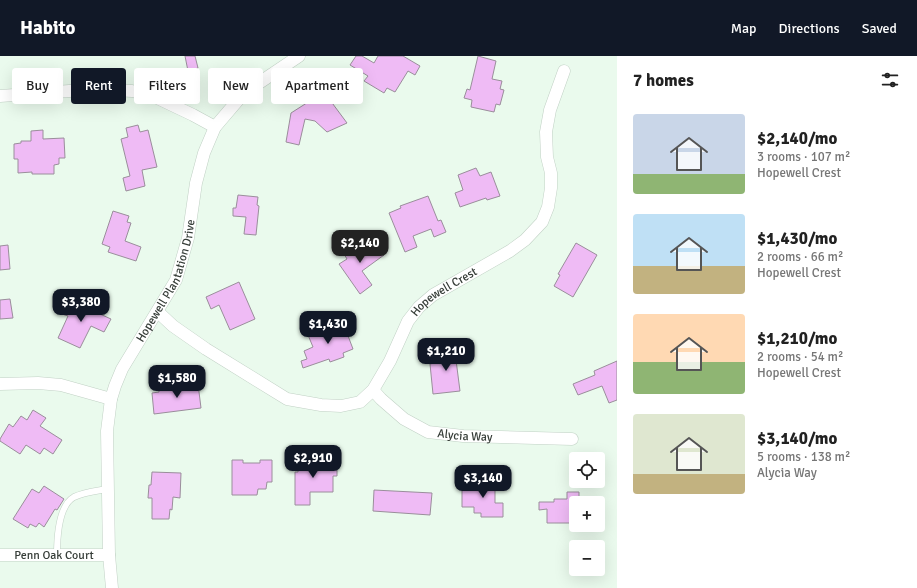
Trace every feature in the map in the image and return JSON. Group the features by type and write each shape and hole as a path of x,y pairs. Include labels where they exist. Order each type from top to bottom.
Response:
{"street":[{"name":"Hopewell Plantation Drive","path":"112,588 109,555 107,489 107,431 111,399 122,369 158,312 176,280 188,238 196,183 204,154 214,127 238,100 259,83 299,56"},
{"name":"Hopewell Crest","path":"158,312 173,326 206,349 287,400 321,405 341,406 360,402 373,390 390,361 408,321 419,307 433,295 510,251 525,240 542,222 548,207 551,188 551,173 547,157 546,132 550,110 564,71"},
{"path":"0,96 97,89 132,91 150,95 193,115 214,127"},
{"path":"0,384 38,383 61,385 111,399"},
{"name":"Alycia Way","path":"373,390 404,419 428,432 463,436 572,439"},
{"name":"Penn Oak Court","path":"0,555 109,555"}],"lane":[{"path":"57,555 60,522 66,505 73,498 84,493 107,489"}],"building":[{"path":"185,56 195,56 198,68 187,68"},
{"path":"356,56 362,56 374,63 378,56 403,56 420,66 415,75 408,71 395,92 387,88 384,93 364,81 368,76 363,73 363,68 355,68 350,65"},
{"path":"478,56 496,61 492,79 502,81 500,89 504,90 500,105 496,104 494,112 471,107 472,100 464,98 467,89 470,90"},
{"path":"305,104 333,104 347,123 327,132 315,121 305,119 299,145 286,142 291,113"},
{"path":"138,125 140,132 148,130 157,167 142,170 145,186 126,191 123,178 130,176 121,139 128,137 126,128"},
{"path":"43,130 43,139 64,138 65,158 59,158 59,164 54,165 54,174 32,174 32,172 18,173 18,159 14,159 14,144 21,143 21,141 31,141 31,131"},
{"path":"476,168 480,176 491,172 500,196 487,200 486,198 460,207 455,193 463,190 458,175"},
{"path":"238,195 258,197 257,205 259,206 256,235 244,234 246,217 233,216 233,208 236,208"},
{"path":"428,196 438,221 441,220 446,232 434,237 431,229 413,236 417,247 405,252 389,213 401,208 400,206"},
{"path":"113,211 129,216 127,222 131,223 125,241 141,247 136,261 108,252 110,247 102,244"},
{"path":"365,239 370,247 375,243 384,255 362,271 372,285 360,294 339,264 347,259 344,254"},
{"path":"576,243 597,255 573,297 554,286 560,275 558,274"},
{"path":"8,245 10,269 0,270 0,246"},
{"path":"239,282 255,319 230,330 219,305 211,309 206,297"},
{"path":"10,299 13,318 0,319 0,300"},
{"path":"69,300 111,319 104,332 91,326 80,348 58,338 68,316 62,314"},
{"path":"342,320 353,349 343,353 344,357 330,362 329,359 303,368 301,361 307,359 304,351 313,347 308,335 330,327 329,325"},
{"path":"459,348 460,359 456,360 460,391 433,394 430,364 434,363 434,358 441,357 440,350"},
{"path":"617,361 617,400 609,403 602,386 578,395 573,384 595,375 594,371"},
{"path":"198,384 201,408 154,414 152,393 159,392 159,389"},
{"path":"33,410 46,418 40,426 62,440 53,454 44,448 40,454 26,445 20,454 0,441 9,424 13,427 21,416 27,420"},
{"path":"298,456 310,456 310,462 337,462 337,476 333,476 333,492 310,492 310,505 295,505 295,472 298,472"},
{"path":"232,460 243,460 243,463 260,463 260,460 272,460 272,482 267,482 266,489 258,489 257,495 232,495"},
{"path":"152,472 181,473 180,498 173,497 172,510 170,509 169,519 152,519 152,498 148,498"},
{"path":"483,479 495,480 495,503 503,503 503,517 481,517 481,513 474,513 474,507 462,507 462,486 483,486"},
{"path":"44,486 64,499 57,510 55,509 44,527 39,523 36,527 30,524 28,528 13,519 32,489 39,493"},
{"path":"374,490 432,493 430,515 373,511"},
{"path":"567,492 579,492 579,496 569,496 569,523 547,523 547,509 539,510 539,502 554,502 554,499 567,499"}]}
